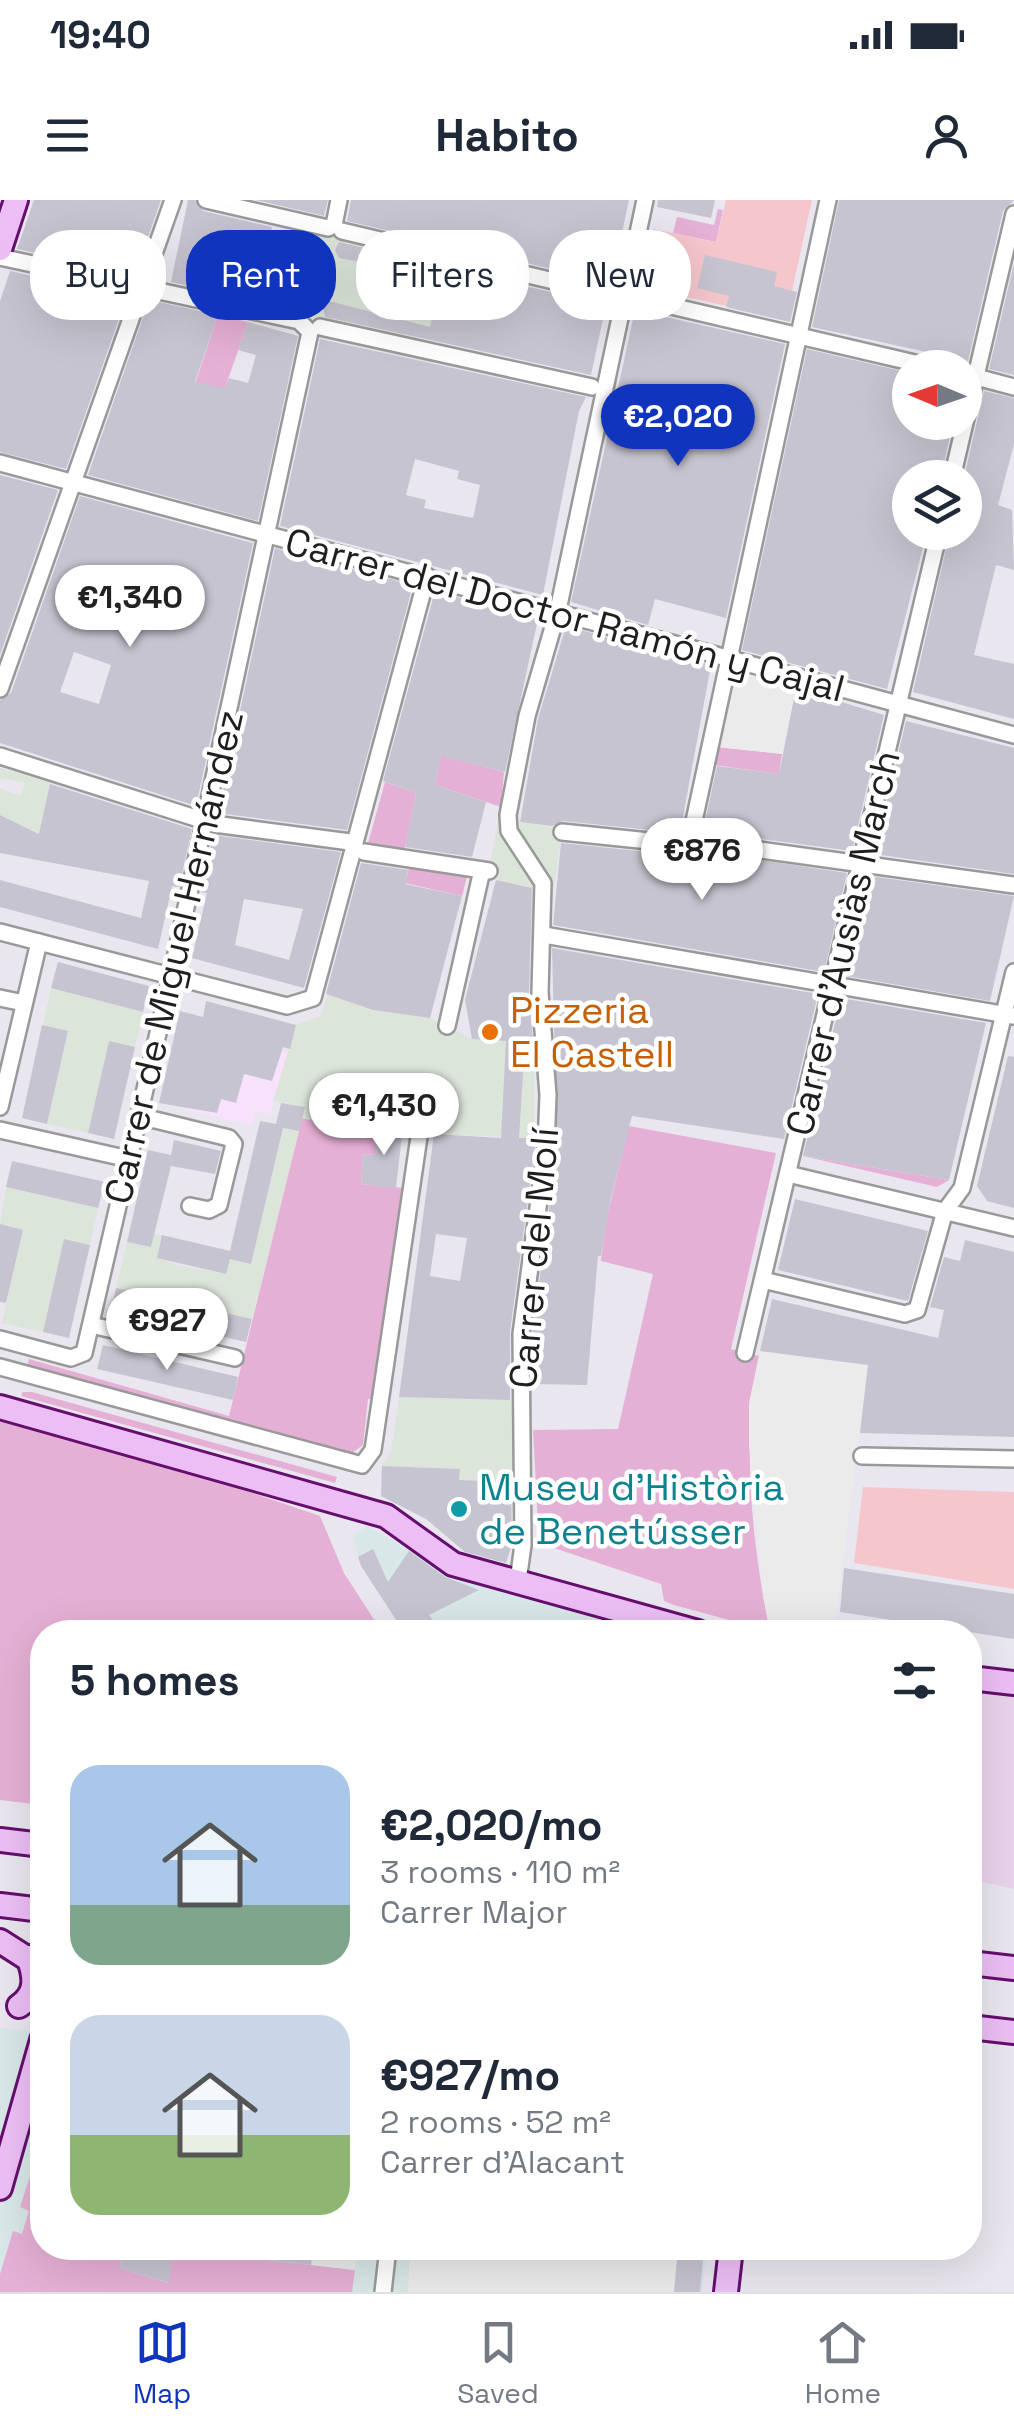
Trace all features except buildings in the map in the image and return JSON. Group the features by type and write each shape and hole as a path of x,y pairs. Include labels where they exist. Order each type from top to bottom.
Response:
{"street":[{"path":"0,249 16,200"},
{"path":"163,230 173,200"},
{"path":"206,200 549,279"},
{"path":"336,230 339,200"},
{"path":"637,230 645,200"},
{"path":"828,200 690,829 695,841 1014,885"},
{"path":"977,350 1014,214"},
{"path":"0,257 30,263"},
{"path":"166,291 592,387"},
{"path":"691,311 892,357"},
{"path":"0,689 131,320"},
{"path":"558,610 614,320"},
{"name":"Carrer de Miguel Hernández","path":"0,1339 71,1358 84,1353 210,822 267,535 314,326"},
{"path":"982,379 1014,387"},
{"name":"Carrer del Doctor Ramón y Cajal","path":"0,463 1014,735"},
{"name":"Carrer d'Ausiàs March","path":"745,1353 935,550"},
{"path":"0,932 287,1006 306,1003 317,991 427,576"},
{"name":"Carrer del Molí","path":"518,1581 524,1545 521,1334 548,1112 540,992 543,883 510,831 509,809 528,716 558,610"},
{"path":"0,756 210,822 350,842"},
{"path":"562,832 678,844"},
{"path":"364,852 486,871 447,1026"},
{"path":"544,935 1009,1016"},
{"path":"0,1108 38,942"},
{"path":"763,1280 910,1314 922,1301 945,1212 964,1184 1009,1016 1014,972"},
{"path":"0,998 24,1004"},
{"path":"139,1116 229,1138 235,1149 219,1205 210,1210 190,1206"},
{"path":"0,1130 128,1159"},
{"path":"0,1367 362,1465 374,1450 420,1130"},
{"path":"788,1174 1014,1228"},
{"path":"91,1325 235,1358"},
{"path":"0,1407 386,1516 453,1564 656,1620"},
{"path":"862,1456 1014,1458"},
{"path":"982,1679 1014,1683"},
{"path":"0,1840 30,1844"},
{"path":"0,1905 30,1909"},
{"path":"0,1941 30,1961"},
{"path":"982,1964 1014,1968"},
{"path":"982,2028 1014,2032"},
{"path":"0,2188 30,2082"},
{"path":"383,2292 387,2260"},
{"path":"726,2292 730,2260"}],"shaded area":[{"path":"726,200 812,200 792,291 764,284 731,287 727,306 691,298 691,237 716,242"},
{"path":"718,209 723,210 716,242 691,237 691,230 674,230 677,217 714,225"},
{"path":"346,223 377,230 356,230 356,320 442,320 438,338 411,332 410,336 437,343 432,363 321,338 316,320 336,320 337,235"},
{"path":"216,320 248,322 225,388 189,402"},
{"path":"734,670 797,687 782,754 718,747"},
{"path":"717,747 782,754 779,774 714,765"},
{"path":"441,755 504,772 501,807 435,785"},
{"path":"0,768 51,783 43,835 0,815 0,788 20,796 25,783 0,778"},
{"path":"385,782 416,793 404,853 367,847"},
{"path":"501,807 503,833 534,877 538,944 525,942 533,888 487,878"},
{"path":"512,821 563,828 549,921 547,873 513,830"},
{"path":"410,864 468,873 462,896 405,883"},
{"path":"51,988 143,1012 135,1047 109,1041 88,1133 47,1124 68,1032 43,1025"},
{"path":"328,995 373,1010 430,1018 472,1039 535,1042 534,1138 434,1134 379,1123 377,1134 302,1118 305,1107 273,1101 296,1025 320,1016"},
{"path":"205,1032 289,1054 270,1114 254,1111 251,1125 187,1110"},
{"path":"302,1118 377,1134 376,1155 363,1154 361,1184 403,1188 375,1399 368,1399 363,1445 349,1455 27,1368 29,1359 229,1416"},
{"path":"629,1126 776,1153 731,1349 759,1356 751,1423 751,1494 768,1620 729,1620 674,1605 664,1601 661,1584 539,1543 533,1430 618,1429 653,1274 601,1261 606,1220"},
{"path":"283,1128 299,1131 252,1319 116,1288 127,1242 150,1247 153,1233 162,1235 157,1258 177,1265 226,1274 230,1259 251,1264"},
{"path":"803,1156 949,1180 937,1187"},
{"path":"6,1187 98,1208 90,1245 64,1240 43,1332 2,1323 23,1231 0,1224"},
{"path":"760,1351 868,1365 836,1620 768,1620 749,1445 749,1403"},
{"path":"23,1392 337,1477 335,1483 21,1396"},
{"path":"399,1397 511,1400 513,1482 459,1480 459,1469 382,1466 391,1452"},
{"path":"0,1419 203,1476 320,1516 344,1573 374,1620 30,1620 30,1804 0,1800"},
{"path":"863,1487 1014,1492 1014,1589 854,1563"},
{"path":"367,1526 439,1566 617,1620 396,1620 361,1566 353,1536"},
{"path":"982,1691 1014,1694 1014,1889 982,1882"},
{"path":"0,2028 30,2031 30,2260 706,2260 702,2292 0,2292"},
{"path":"30,2176 30,2260 121,2260 120,2268 168,2283 171,2260 268,2260 355,2270 352,2292 0,2292 0,2274 13,2231 22,2234 29,2211 20,2207"},
{"path":"312,2260 356,2260 355,2270 311,2265"},
{"path":"409,2260 677,2260 674,2292 408,2292"}],"place":[{"name":"Pizzeria El Castell","path":"490,1032"},
{"name":"Museu d'Història de Benetússer","path":"459,1509"}]}
